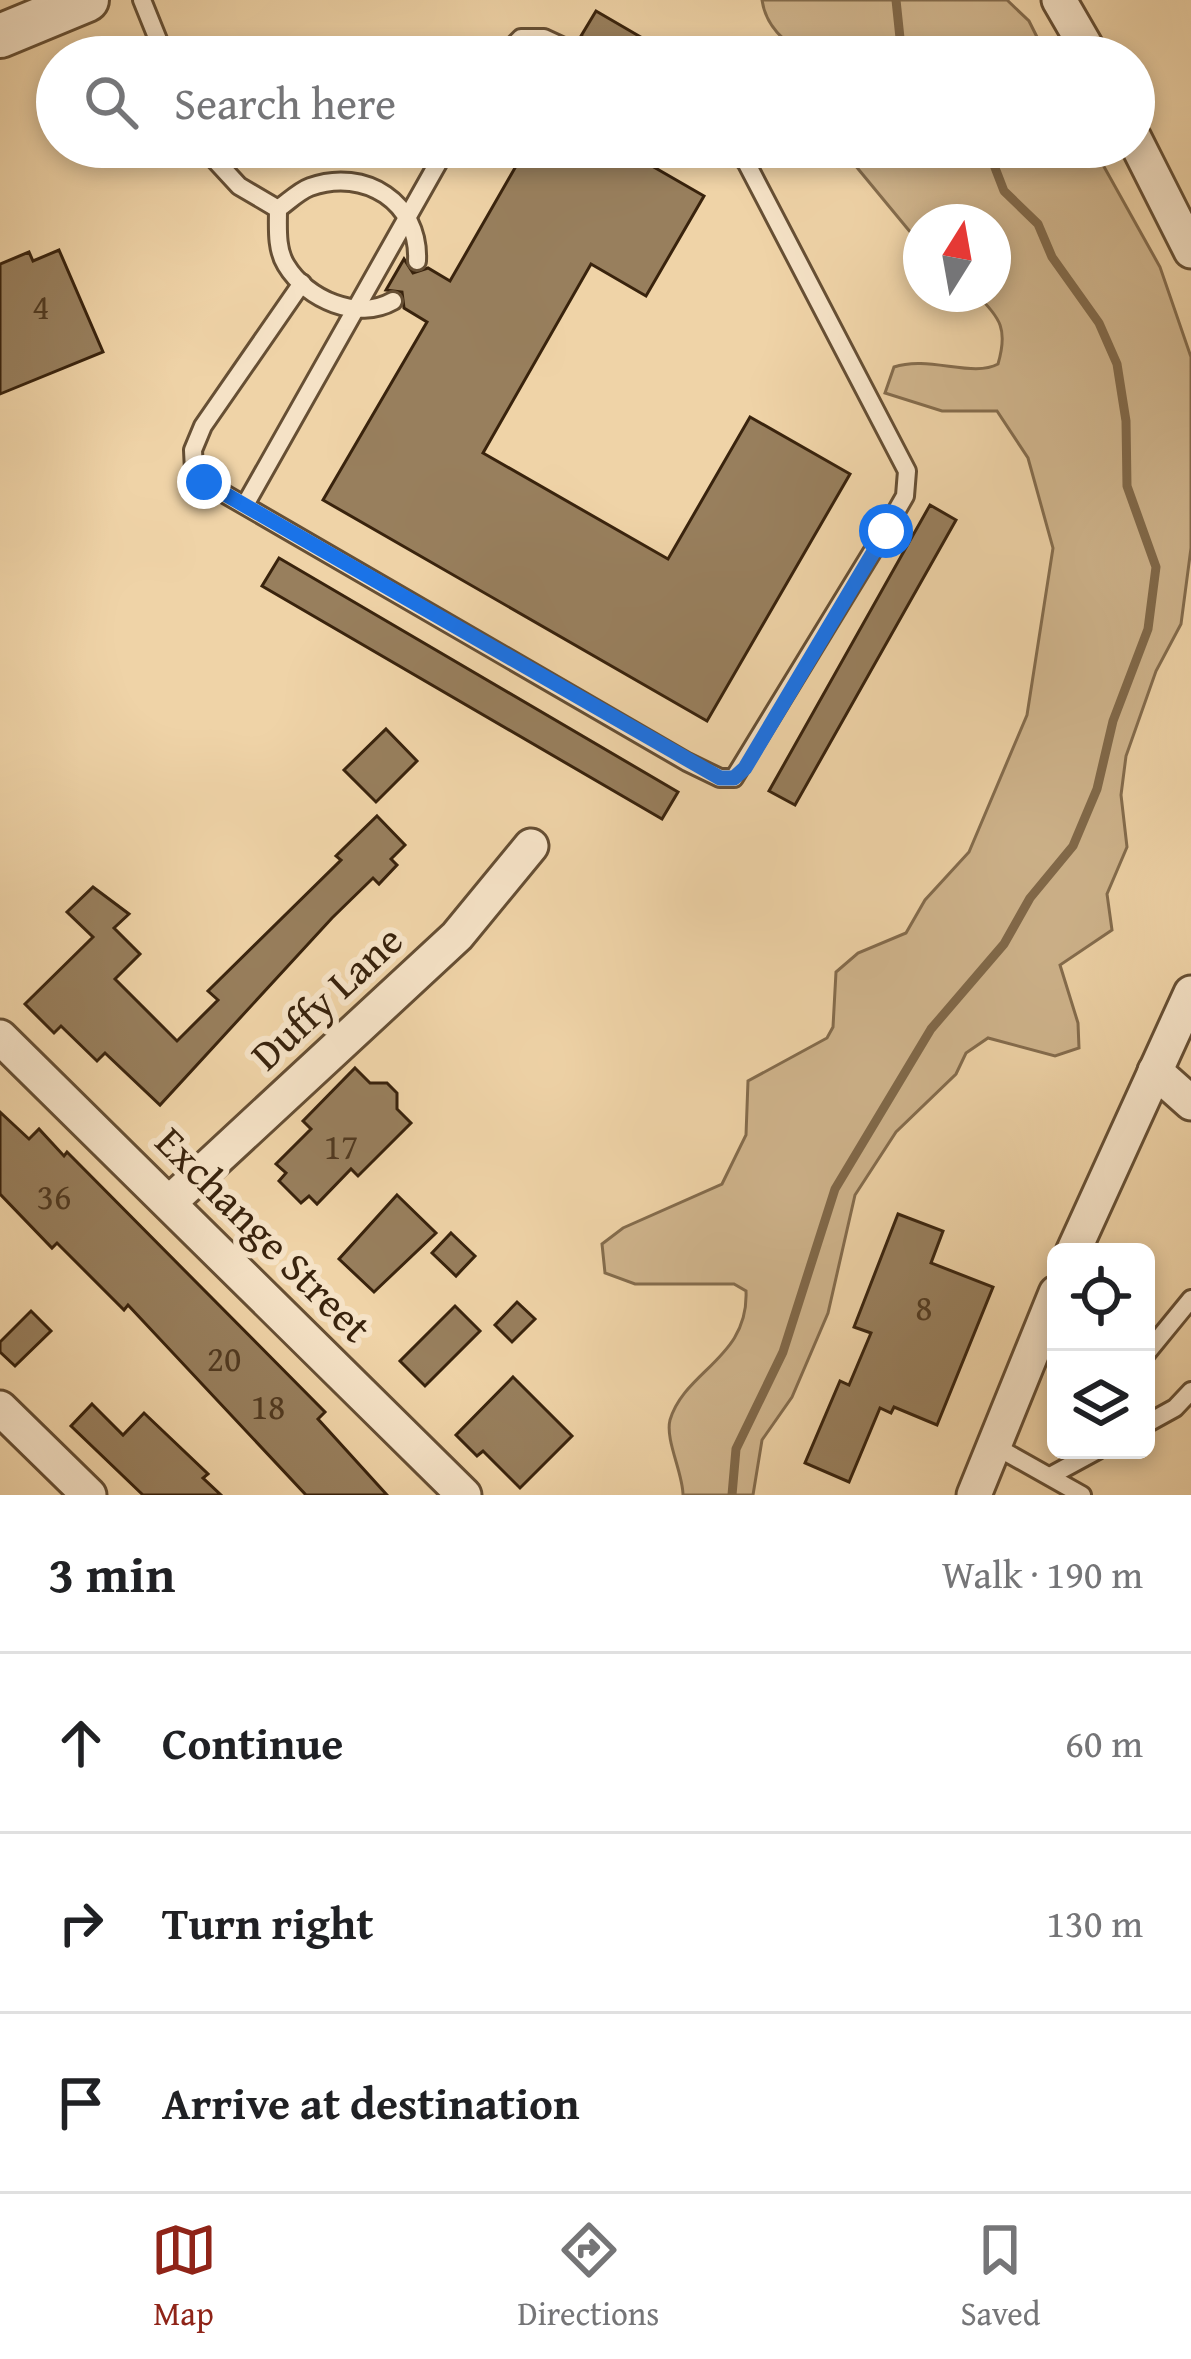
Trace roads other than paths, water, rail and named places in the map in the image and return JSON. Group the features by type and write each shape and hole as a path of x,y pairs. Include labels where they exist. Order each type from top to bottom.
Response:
{"street":[{"path":"0,37 87,0"},
{"path":"1059,0 1080,36"},
{"path":"1149,168 1191,251"},
{"name":"Duffy Lane","path":"169,1203 458,936 531,846"},
{"path":"1077,1243 1191,993"},
{"name":"Exchange Street","path":"0,1037 464,1495"},
{"path":"1155,1071 1191,1103"},
{"path":"974,1495 1047,1315"},
{"path":"0,1408 89,1495"}],"lane":[{"path":"142,0 157,36"},
{"path":"222,168 239,186 278,209"},
{"path":"245,505 434,168"},
{"path":"302,283 203,425 193,450 194,470 204,482 687,762 720,778 734,778 886,531 905,496 908,471 749,168"},
{"path":"278,209 308,187 340,182 376,189 407,212 418,235 417,261"},
{"path":"278,209 285,264 302,283 350,311 374,312 393,302"},
{"path":"1148,1351 1191,1299"},
{"path":"1155,1419 1191,1391"},
{"path":"993,1445 1082,1495"},
{"path":"1052,1475 1081,1459"}],"waterway":[{"path":"896,0 900,36"},
{"path":"732,1495 736,1449 783,1352 835,1189 931,1029 1004,944 1030,898 1073,846 1097,789 1113,721 1148,629 1156,567 1127,486 1126,421 1117,364 1099,323 1052,257 1038,224 1004,191 995,168"}]}
